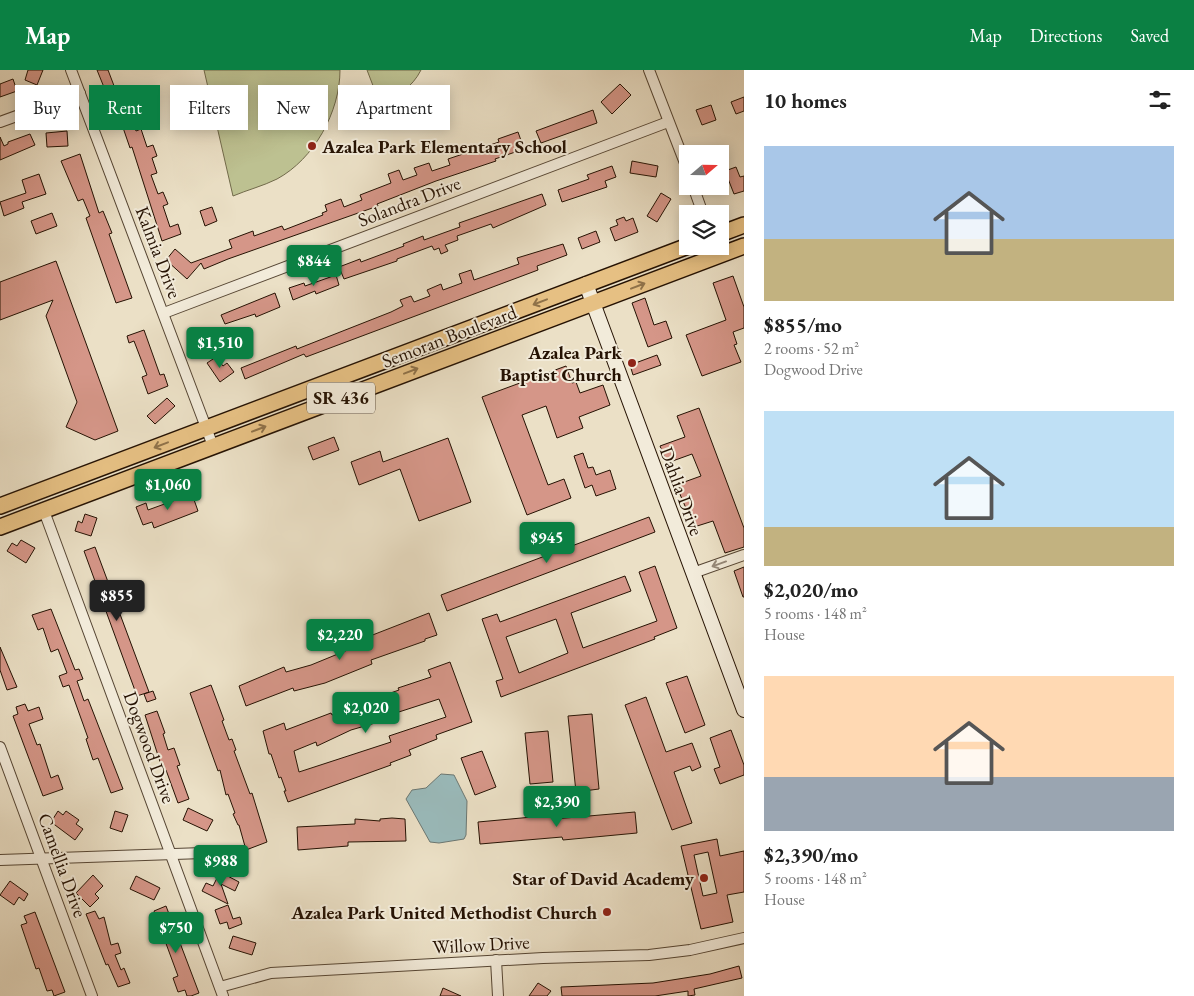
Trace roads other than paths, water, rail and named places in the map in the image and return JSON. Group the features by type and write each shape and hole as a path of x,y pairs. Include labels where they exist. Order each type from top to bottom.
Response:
{"main road":[{"path":"729,231 744,225"},
{"name":"Semoran Boulevard","path":"0,527 744,246"},
{"name":"Semoran Boulevard","path":"0,506 679,249"}],"street":[{"name":"Kalmia Drive","path":"71,70 213,446"},
{"path":"649,70 679,149"},
{"path":"0,122 80,93"},
{"name":"Solandra Drive","path":"164,313 668,122"},
{"name":"Dahlia Drive","path":"586,284 744,710"},
{"name":"Dogwood Drive","path":"44,510 221,992"},
{"path":"693,574 744,555"},
{"name":"Camellia Drive","path":"0,747 92,996"},
{"path":"0,860 232,852"},
{"name":"Willow Drive","path":"221,992 271,973 496,960 649,955 690,950 744,938"},
{"path":"496,960 498,996"}],"water":[{"path":"441,774 454,775 467,801 466,835 464,839 439,843 430,842 406,799 412,790 426,788"}],"place":[{"name":"Azalea Park Elementary School","path":"312,146"},
{"name":"Azalea Park Baptist Church","path":"632,363"},
{"name":"Star of David Academy","path":"704,878"},
{"name":"Azalea Park United Methodist Church","path":"607,912"}]}
